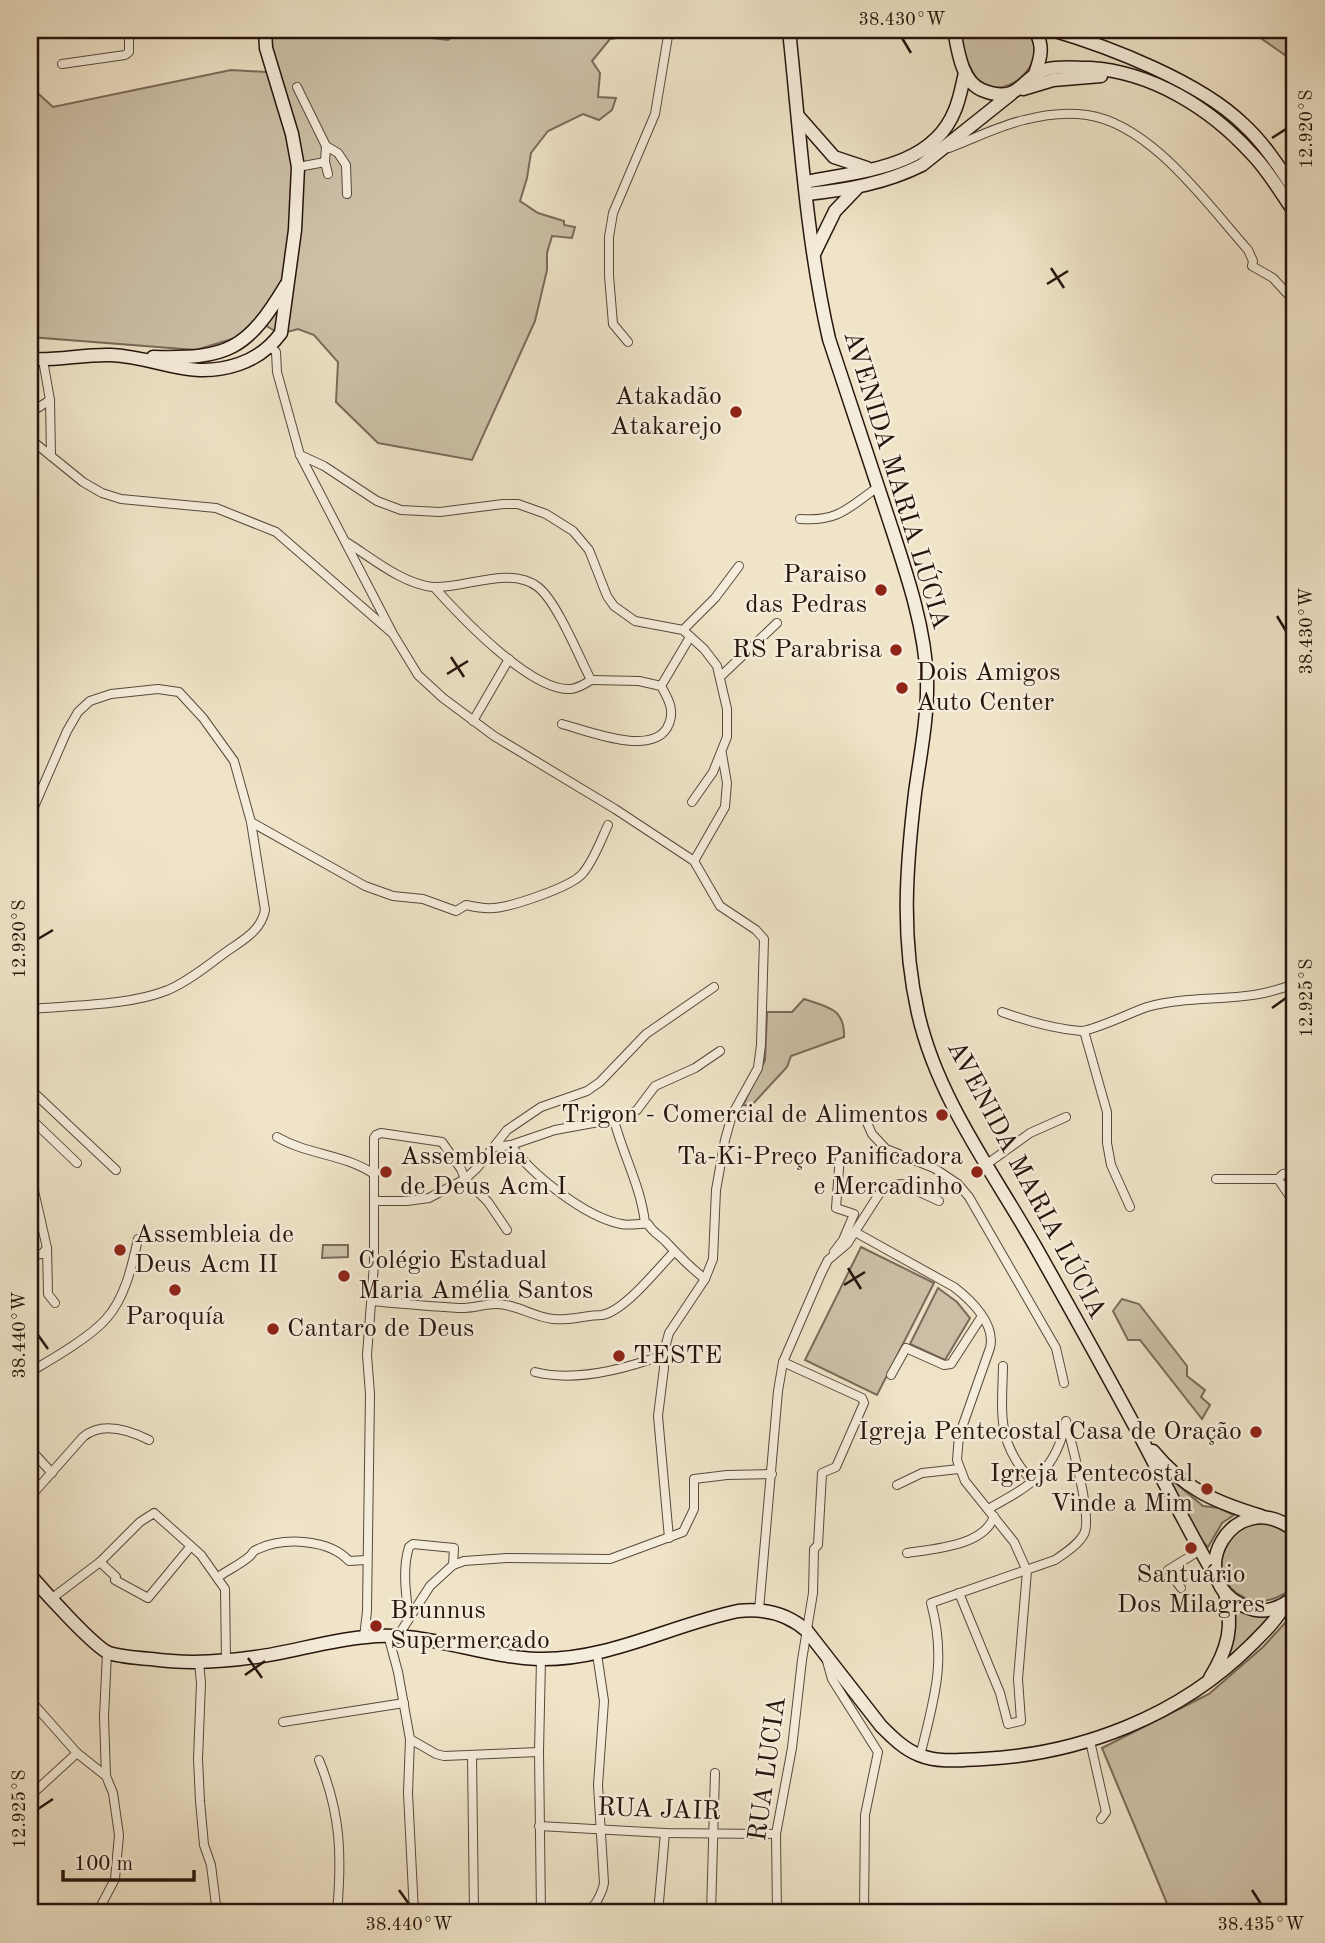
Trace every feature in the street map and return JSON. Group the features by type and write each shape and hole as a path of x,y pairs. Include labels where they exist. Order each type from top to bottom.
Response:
{"main road":[{"path":"125,357 205,372 246,362 271,347 281,333 299,199 298,167 292,134 266,48 265,30"},
{"name":"AVENIDA MARIA LÚCIA","path":"789,30 814,254 829,339 904,566 916,612 927,678 905,916 919,1015 934,1063 956,1110 1222,1587"},
{"path":"806,188 908,159 929,146 955,112 965,73 954,30"},
{"path":"1035,30 1042,46 1035,74"},
{"path":"1052,30 1126,57 1220,104 1262,144 1295,191"},
{"path":"806,188 857,187 912,170 939,152 1035,74 1065,67 1106,69 1134,76 1174,93 1207,112 1253,154 1295,213"},
{"path":"965,73 981,89 995,93 1015,92 1053,80 1134,76"},
{"path":"798,116 834,157 871,169"},
{"path":"814,254 835,211 857,187"},
{"path":"36,359 100,355 189,358 223,352 253,333 268,315 288,281"},
{"name":"AVENIDA MARIA LÚCIA","path":"1139,1434 1161,1461 1199,1493 1218,1503 1276,1519"},
{"path":"1208,1681 1229,1636 1229,1610 1215,1562 1220,1542 1238,1523 1262,1517"},
{"path":"1276,1519 1295,1518"},
{"path":"1276,1519 1295,1531"},
{"path":"30,1575 51,1599 107,1652 155,1660 199,1662 256,1657 364,1637 393,1636 541,1659 597,1654 730,1612 759,1610 788,1617 807,1631 895,1740 920,1756 953,1760 1013,1758 1090,1741 1155,1714 1236,1660 1290,1600"},
{"path":"1222,1587 1237,1603 1251,1609 1262,1611 1290,1600"}],"street":[{"path":"62,64 125,55 130,52 131,47 129,30"},
{"path":"628,342 613,324 609,237 613,214 655,114 669,30"},
{"path":"297,87 326,146 325,162 328,174"},
{"path":"939,152 1023,120 1060,114 1087,115 1110,121 1137,136 1171,164 1248,250 1254,261 1252,266 1273,278 1295,302"},
{"path":"326,146 338,153 346,165 347,194"},
{"path":"298,167 325,162"},
{"path":"271,347 276,352 277,372 300,454 393,634 418,675 473,721 514,750 615,809 694,862 720,906 759,933 765,945 758,1068 732,1115 725,1140 716,1190 713,1259 705,1279 669,1334 663,1355 658,1416 669,1538"},
{"path":"36,359 50,400 51,456"},
{"path":"30,414 50,400"},
{"path":"30,439 83,482 102,493 129,500 216,508 276,532 393,634"},
{"path":"300,454 324,466 377,501 401,510 440,512 518,504 546,514 584,541 607,596 620,611 635,621 683,630 710,656 721,676 727,709 727,737 713,772 692,802"},
{"path":"800,519 821,521 831,518 878,486"},
{"path":"348,543 414,582 434,587 498,578 527,581 538,586 551,603 591,680"},
{"path":"683,630 715,598 739,566"},
{"path":"434,587 465,621 509,659 548,684 570,689 591,680 639,681 661,686 669,700 672,714 666,729 659,737 640,742 562,724"},
{"path":"721,676 777,623"},
{"path":"661,686 690,637"},
{"path":"473,721 509,659"},
{"path":"30,816 67,731 83,707 98,698 170,689 185,696 234,761 251,822 265,899 263,918 253,933 193,975 156,994 30,1009"},
{"path":"694,862 725,807 727,783 722,753"},
{"path":"251,822 365,886 393,896 423,899 456,911 466,905 480,908 507,905 540,896 569,883 584,873 608,825"},
{"path":"1002,1012 1047,1025 1084,1031 1147,1007 1268,993 1295,983"},
{"path":"374,1201 429,1198 465,1180 507,1130 526,1116 563,1098 587,1091 600,1082 646,1034 714,987"},
{"path":"1084,1031 1107,1112 1107,1143 1111,1165 1130,1207"},
{"path":"494,1147 511,1145 555,1130 614,1120 632,1114 655,1086 695,1068 720,1051"},
{"path":"30,1089 116,1170"},
{"path":"864,1116 872,1134 886,1149 934,1168 958,1184 1056,1348 1064,1383"},
{"path":"987,1164 1030,1133 1066,1117"},
{"path":"30,1118 76,1163"},
{"path":"614,1120 641,1200 645,1223 705,1279"},
{"path":"364,1637 367,1611 370,1394 368,1355 372,1301 374,1138 381,1133 442,1142 461,1169 465,1180 488,1202 507,1230"},
{"path":"276,1137 296,1147 360,1165 374,1174"},
{"path":"511,1145 528,1165 596,1214 621,1224 645,1223"},
{"path":"759,1610 778,1391 783,1362 828,1260 843,1240 854,1214 836,1208 840,1155"},
{"path":"1216,1179 1280,1176 1295,1171"},
{"path":"30,1173 47,1248 48,1294 55,1303"},
{"path":"1280,1176 1295,1204"},
{"path":"828,1260 844,1248 881,1191 894,1185 909,1186 939,1201"},
{"path":"855,1232 954,1287 966,1297 989,1330 992,1343 959,1436 958,1468 965,1481 1014,1542 1027,1571 1018,1679 1023,1719 1008,1724 1000,1693 960,1593"},
{"path":"30,1372 89,1334 106,1319 124,1288 138,1239"},
{"path":"30,1255 42,1254 47,1248"},
{"path":"372,1301 400,1302 429,1308 497,1304 518,1306 557,1320 609,1314 674,1252"},
{"path":"891,1375 908,1348 944,1365 951,1364 982,1317"},
{"path":"536,1372 553,1377 580,1376 663,1355"},
{"name":"RUA LUCIA","path":"777,1913 776,1835 792,1748 813,1593 814,1549 818,1545 822,1472 836,1467 864,1399 783,1362"},
{"path":"1003,1366 1003,1428 1014,1460 1033,1482"},
{"path":"907,1553 972,1539 987,1531 991,1513 1049,1467 1057,1452 1066,1422 1079,1477 1086,1526 1080,1539 1055,1560 932,1602 939,1635 939,1670 920,1756"},
{"path":"30,1497 83,1437 93,1430 116,1429 149,1440"},
{"path":"30,1449 52,1474"},
{"path":"897,1485 922,1473 958,1468"},
{"path":"414,1913 408,1793 410,1740 393,1636 410,1618 430,1586 453,1565 464,1561 507,1558 610,1559 683,1532 694,1508 694,1479 772,1474"},
{"path":"51,1599 100,1562 140,1521 154,1513 191,1546 225,1588 226,1660"},
{"path":"218,1577 256,1549 290,1541 327,1548 344,1554 349,1561 366,1560"},
{"path":"410,1618 405,1591 405,1565 409,1547 413,1544 454,1548 453,1565"},
{"path":"1181,1588 1168,1570 1195,1554 1196,1544"},
{"path":"100,1562 116,1577 115,1580 148,1598 191,1546"},
{"path":"97,1913 115,1879 119,1835 113,1793 106,1776 104,1717 107,1652"},
{"path":"824,1652 832,1679 878,1752 865,1815 864,1913"},
{"path":"597,1654 604,1702 598,1785 604,1884 600,1899 592,1909 611,1913"},
{"path":"541,1659 541,1913"},
{"path":"199,1662 200,1801 204,1845 211,1865 217,1913"},
{"path":"283,1721 404,1703"},
{"path":"31,1705 77,1753 106,1776"},
{"path":"410,1740 436,1754 539,1752"},
{"path":"1090,1741 1106,1812 1101,1819"},
{"path":"30,1796 77,1753"},
{"path":"472,1755 474,1913"},
{"path":"319,1760 328,1782 337,1823 341,1875 337,1913"},
{"path":"711,1913 715,1773"},
{"name":"RUA JAIR","path":"539,1826 665,1833 776,1835"},
{"path":"658,1913 665,1833"},
{"path":"30,1905 49,1913"}],"shaded area":[{"path":"272,30 362,30 448,40 463,30 631,30 630,36 610,39 592,61 600,73 598,97 616,98 612,110 599,120 583,114 548,131 531,153 520,201 538,213 575,227 572,238 552,236 535,321 472,460 378,443 336,402 338,362 314,335 298,329 280,334 258,321 235,338 196,350 30,337 30,86 53,107 231,70 266,72"},
{"path":"962,30 1026,30 1033,40 1035,50 1028,70 1020,78 1000,88 985,86 979,82 966,58 962,45"},
{"path":"1249,30 1295,30 1295,62"},
{"path":"804,999 838,1014 844,1027 844,1037 791,1056 787,1067 751,1106 743,1105 765,1060 767,1012 792,1012"},
{"path":"323,1245 348,1245 348,1257 322,1258"},
{"path":"861,1247 934,1283 877,1395 805,1360"},
{"path":"938,1288 957,1302 970,1318 945,1360 910,1344"},
{"path":"1122,1299 1139,1304 1187,1366 1187,1376 1205,1390 1201,1397 1210,1405 1202,1419 1140,1340 1128,1340 1113,1311"},
{"path":"1165,1474 1203,1506 1219,1508 1234,1515 1222,1523 1208,1547 1196,1535"},
{"path":"1263,1520 1295,1537 1295,1585 1277,1597 1260,1601 1244,1598 1232,1589 1223,1576 1220,1561 1224,1544 1237,1528"},
{"path":"1233,1605 1277,1611 1225,1661"},
{"path":"1295,1612 1295,1913 1171,1913 1102,1748 1209,1694 1263,1647"}],"place":[{"name":"Atakadão Atakarejo","path":"736,412"},
{"name":"Paraiso das Pedras","path":"881,590"},
{"name":"RS Parabrisa","path":"896,650"},
{"name":"Dois Amigos Auto Center","path":"902,688"},
{"name":"Trigon - Comercial de Alimentos","path":"942,1115"},
{"name":"Assembleia de Deus Acm I","path":"386,1172"},
{"name":"Ta-Ki-Preço Panificadora e Mercadinho","path":"977,1172"},
{"name":"Assembleia de Deus Acm II","path":"120,1250"},
{"name":"Colégio Estadual Maria Amélia Santos","path":"344,1276"},
{"name":"Paroquía","path":"175,1290"},
{"name":"Cantaro de Deus","path":"273,1329"},
{"name":"TESTE","path":"619,1356"},
{"name":"Igreja Pentecostal Casa de Oração","path":"1256,1432"},
{"name":"Igreja Pentecostal Vinde a Mim","path":"1207,1489"},
{"name":"Santuário Dos Milagres","path":"1191,1548"},
{"name":"Brunnus Supermercado","path":"376,1626"}]}
